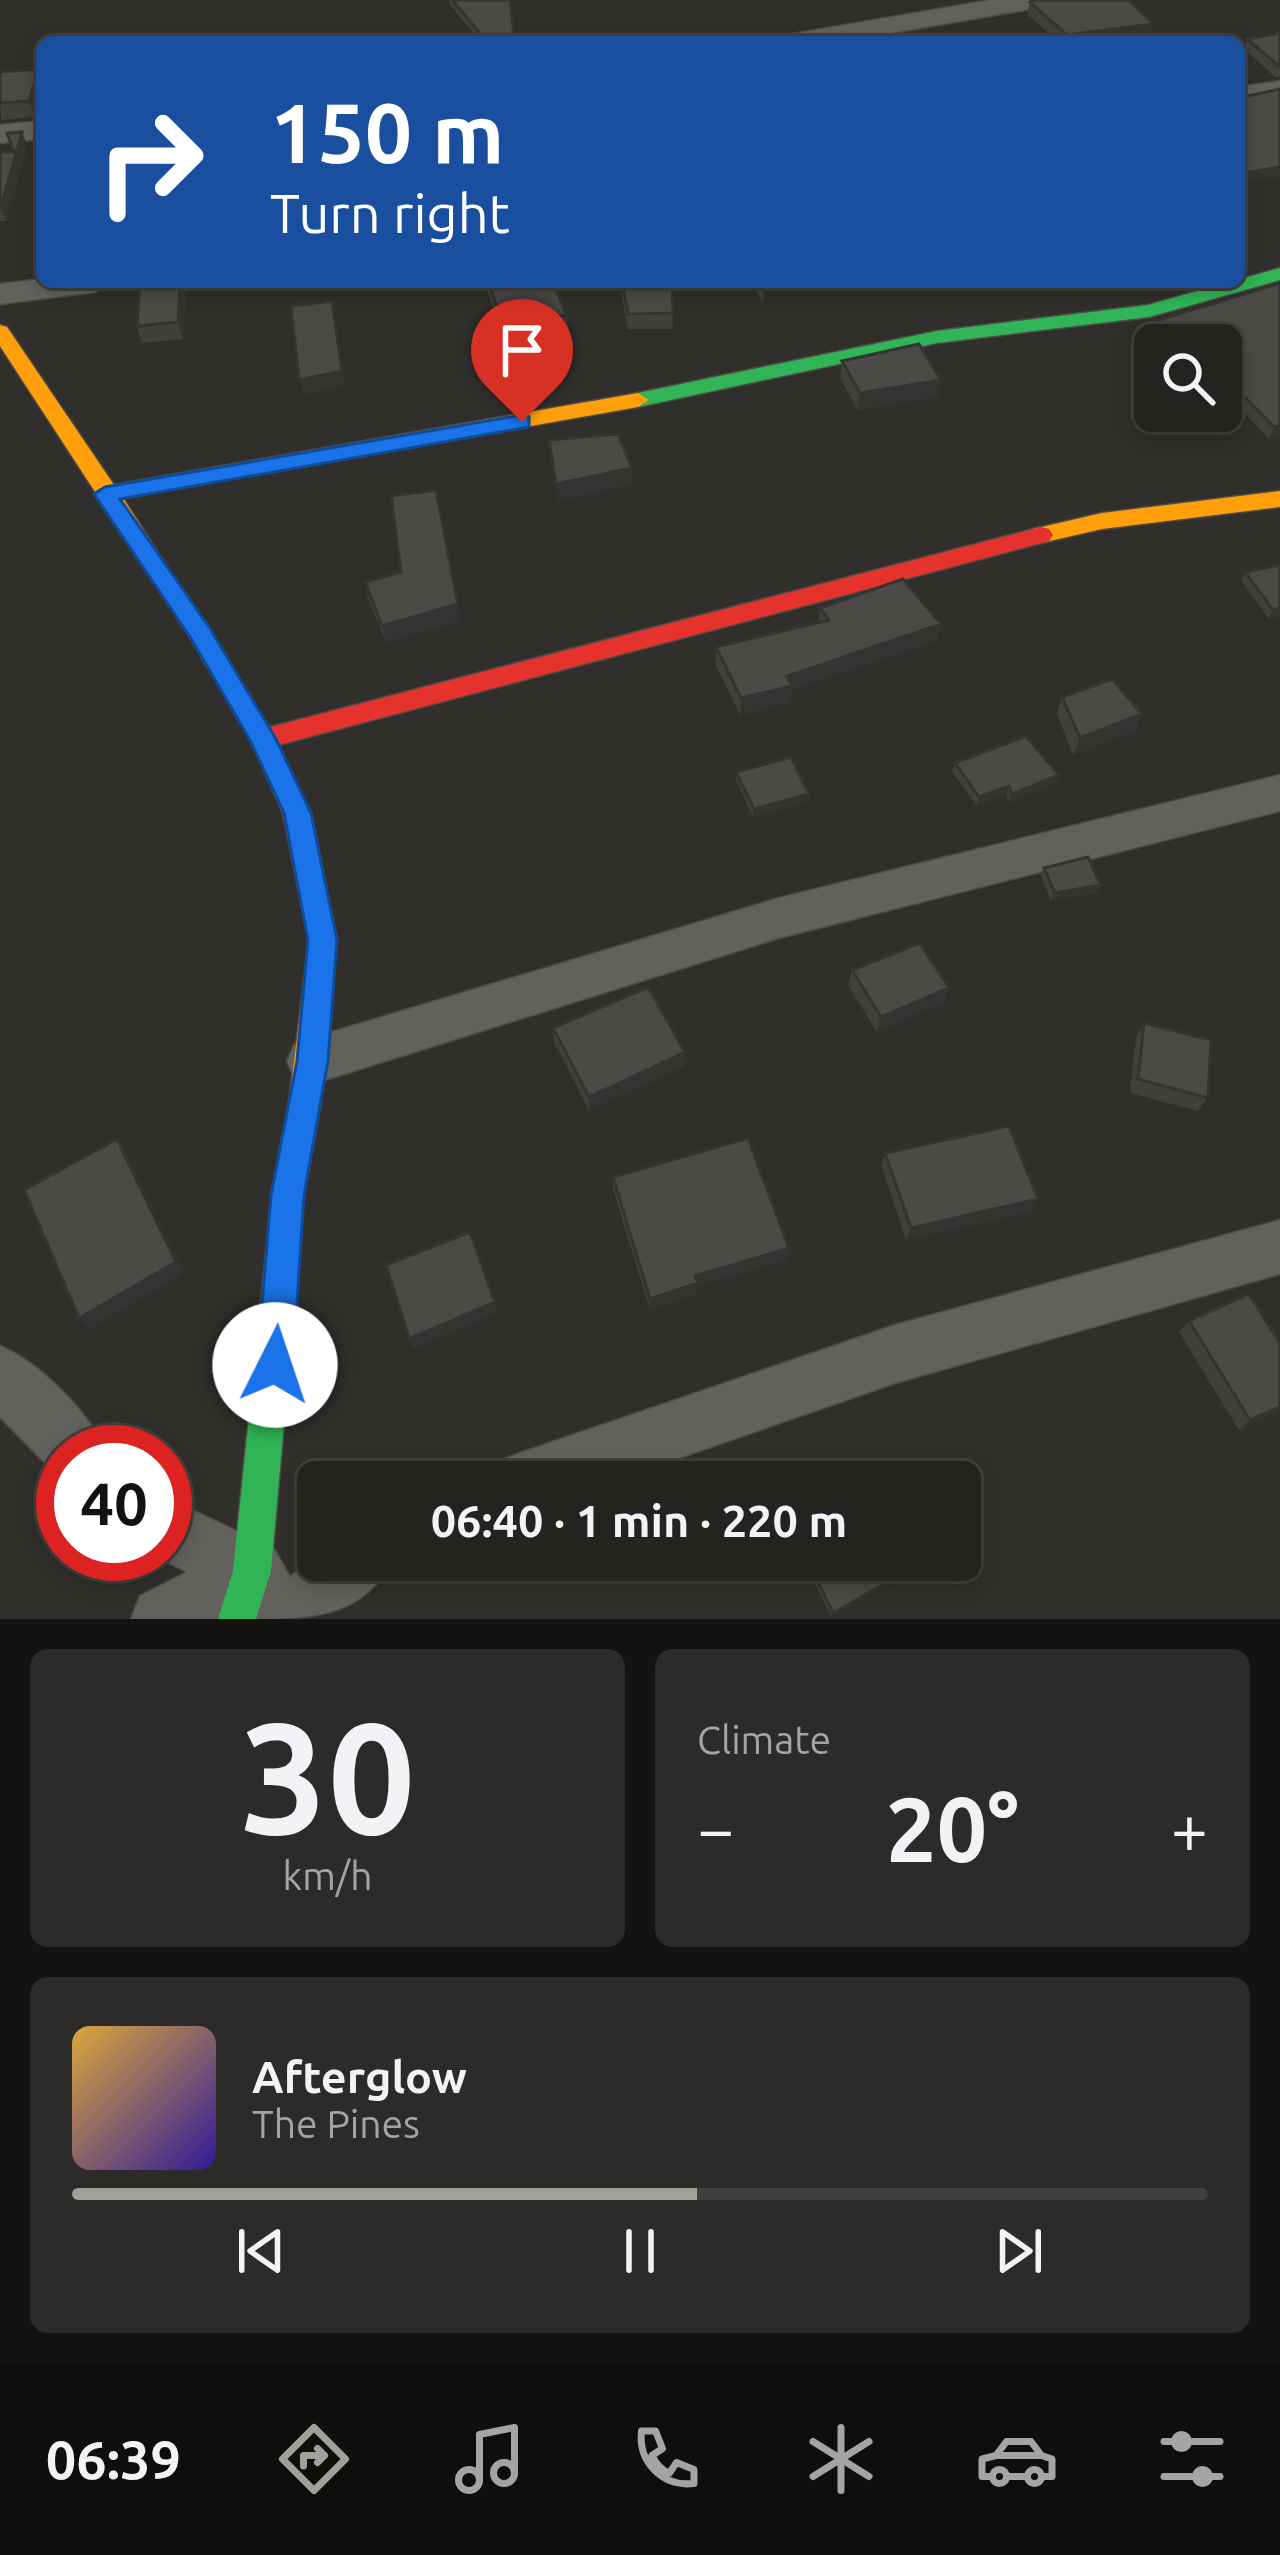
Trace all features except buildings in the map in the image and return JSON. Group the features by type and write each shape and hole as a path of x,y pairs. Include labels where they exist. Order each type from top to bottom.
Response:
{"street":[{"path":"828,36 1036,0"},
{"path":"1245,94 1280,89"},
{"path":"0,134 36,131"},
{"path":"1245,284 1280,274"},
{"path":"0,294 47,288"},
{"path":"105,494 684,392 937,337 1149,311 1230,288"},
{"path":"0,331 200,633 263,739 297,813 323,940 313,1061 288,1195 264,1607"},
{"path":"263,739 1030,537 1102,521 1280,500"},
{"path":"313,1061 779,918 1280,793"},
{"path":"584,1461 895,1354 1280,1247"},
{"path":"0,1376 49,1425"},
{"path":"192,1550 264,1607"},
{"path":"163,1619 264,1607 318,1581"}],"traffic: fast":[{"path":"1245,284 1280,274"},
{"path":"638,400 937,337 1149,311 1230,288"},
{"path":"237,1619 252,1571 288,1195 305,1102"}],"traffic: slow":[{"path":"0,331 200,633 263,739 297,813 323,941 305,1102"},
{"path":"105,494 638,400"},
{"path":"1041,535 1102,521 1280,499"}],"traffic: jam":[{"path":"263,739 1041,535"}],"route":[{"path":"275,1365 288,1195 313,1061 323,940 297,813 263,739 200,633 105,494 522,422"}]}
